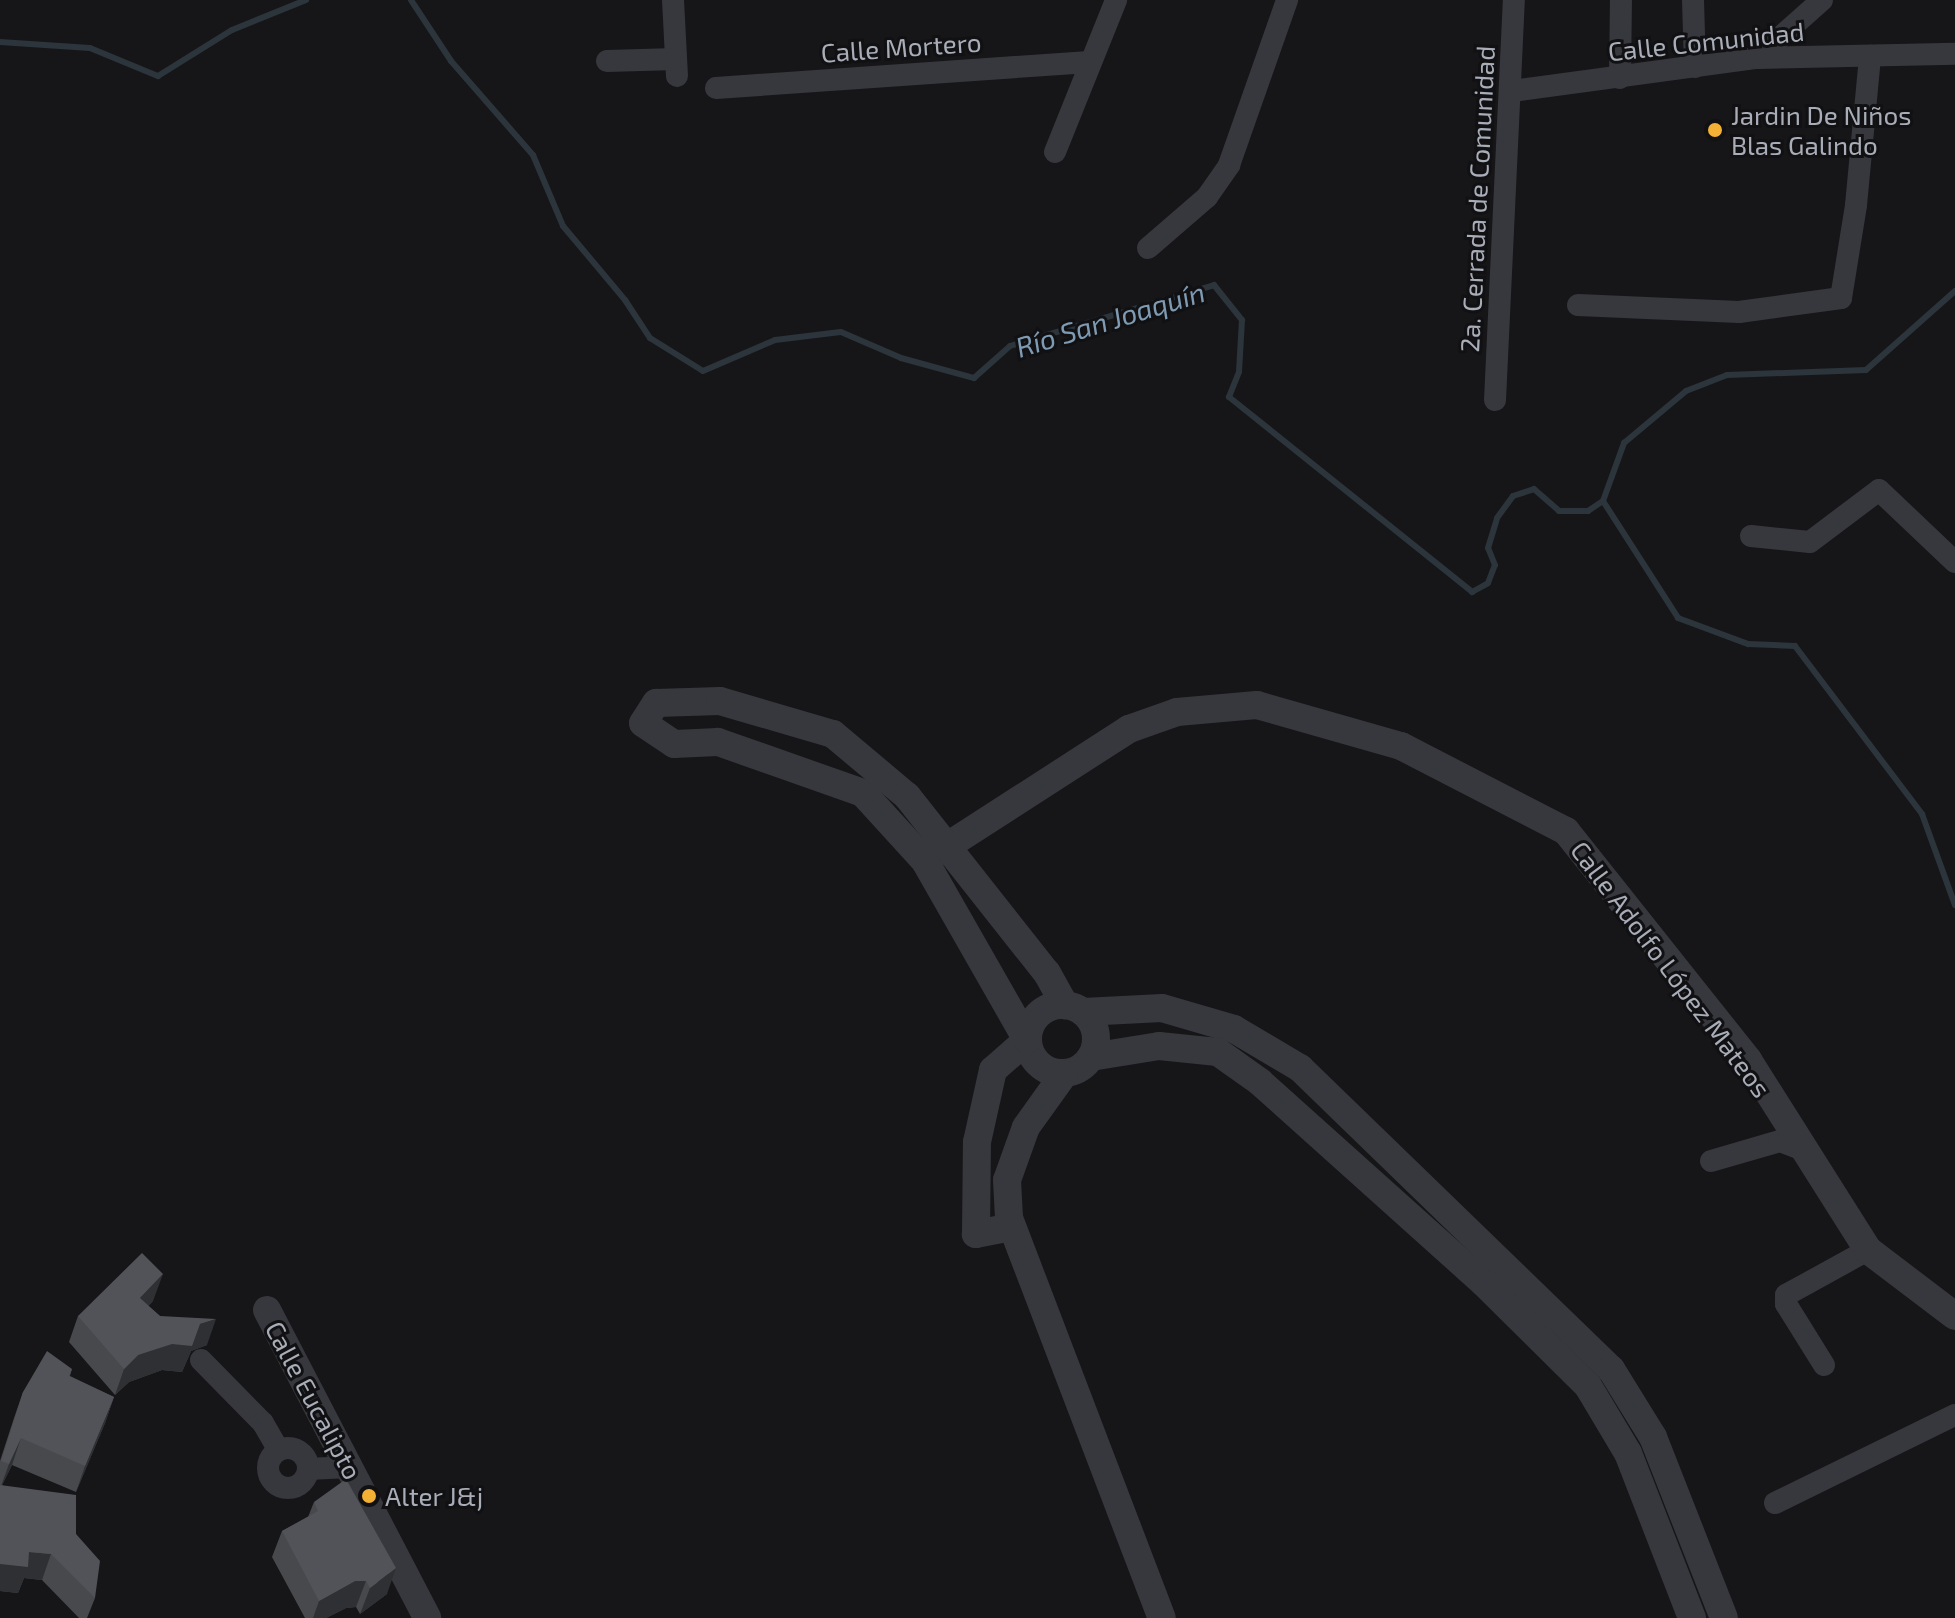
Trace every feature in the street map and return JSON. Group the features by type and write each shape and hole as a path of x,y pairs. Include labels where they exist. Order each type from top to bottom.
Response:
{"street":[{"path":"607,61 677,68 673,0"},
{"path":"1055,152 1116,0"},
{"path":"1148,248 1207,197 1229,165 1287,0"},
{"name":"2a. Cerrada de Comunidad","path":"1495,400 1514,0"},
{"path":"1620,78 1621,0"},
{"path":"1693,0 1695,67"},
{"path":"1793,0 1793,26"},
{"path":"1757,58 1822,0"},
{"name":"Calle Comunidad","path":"1512,91 1757,58 1955,54"},
{"path":"1578,305 1739,312 1841,298 1856,205 1870,56"},
{"name":"Calle Mortero","path":"716,88 1089,62"},
{"path":"1751,536 1810,542 1879,490 1955,562"},
{"path":"1064,1074 1043,1068 925,861 863,793 718,742 674,744 643,723 656,703 720,701 833,734 907,796 948,845 1074,1009 1094,1028 1091,1057"},
{"name":"Calle Adolfo López Mateos","path":"925,861 1129,729 1177,712 1257,705 1401,746 1566,831 1748,1060 1868,1250 1955,1316"},
{"path":"1012,1227 976,1234 977,1142 993,1070 1027,1040 1043,1010 1162,1008 1234,1029 1300,1068 1444,1204 1611,1369 1653,1437 1724,1618"},
{"path":"1162,1618 1012,1227 1007,1180 1026,1127 1064,1074 1091,1057 1159,1046 1218,1052 1260,1082 1484,1283 1588,1386 1628,1453 1692,1618"},
{"path":"1711,1161 1780,1141 1803,1150"},
{"path":"1824,1365 1786,1304 1786,1295 1868,1250"},
{"name":"Calle Eucalipto","path":"267,1310 427,1618"},
{"path":"201,1360 263,1423 278,1449"},
{"path":"1775,1503 1955,1415"},
{"path":"278,1449 299,1450 308,1469"},
{"path":"278,1449 267,1465 273,1482 290,1488 299,1485 308,1469"},
{"path":"308,1469 349,1467"}],"building":[{"path":"142,1253 163,1274 140,1298 160,1316 216,1319 200,1324 192,1346 172,1344 138,1355 124,1369 78,1316"},
{"path":"47,1351 72,1369 69,1376 114,1397 85,1466 21,1438 9,1464 1,1461 23,1392"},
{"path":"346,1479 396,1568 370,1588 366,1581 355,1581 319,1601 282,1531 318,1511 314,1502"},
{"path":"0,1485 76,1495 76,1534 100,1561 95,1598 51,1554 29,1552 28,1567 0,1564"}],"waterway":[{"name":"Río San Joaquín","path":"0,42 90,48 158,76 232,30 306,0"},
{"name":"Río San Joaquín","path":"411,0 451,61 533,155 563,226 625,300 650,338 703,371 775,340 841,332 901,358 974,378 1010,346 1214,285 1242,320 1239,372 1229,397 1472,592 1488,583 1495,565 1488,548 1497,518 1513,496 1534,489 1559,511 1588,511 1603,501 1624,443 1686,391 1727,375 1866,370 1955,291"},
{"path":"1603,501 1678,618 1748,644 1795,646 1922,814 1955,905"}],"place":[{"name":"Jardin De Niños Blas Galindo","path":"1715,130"},
{"name":"Alter J&j","path":"369,1496"}]}
